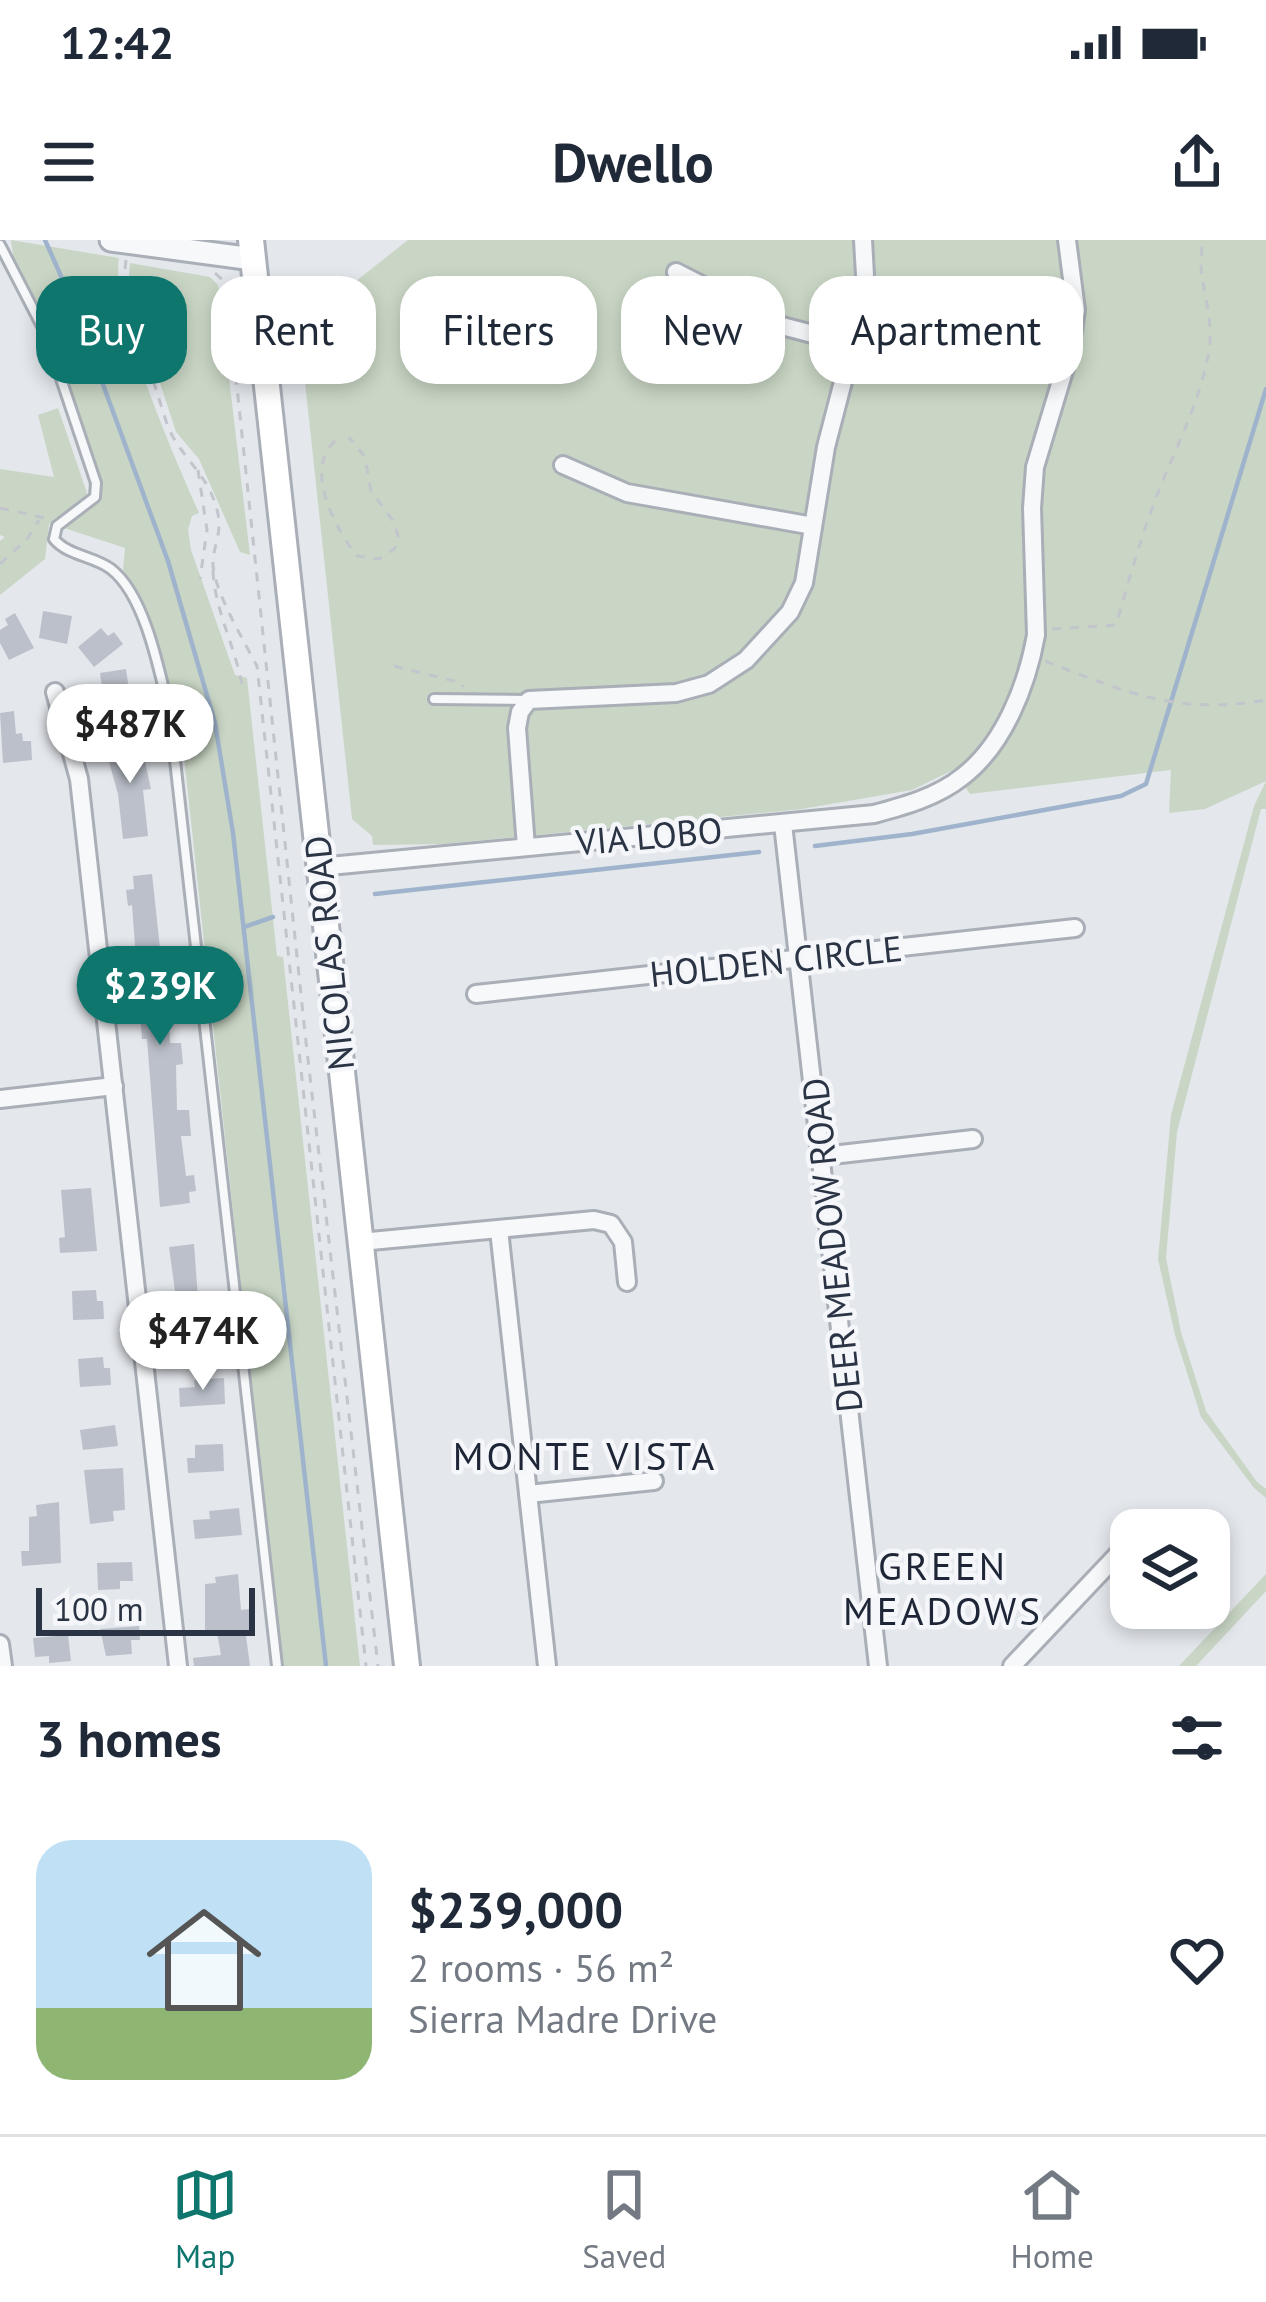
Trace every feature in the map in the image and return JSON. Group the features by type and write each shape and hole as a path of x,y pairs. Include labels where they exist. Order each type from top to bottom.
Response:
{"main road":[{"name":"NICOLAS ROAD","path":"267,384 407,1666"}],"street":[{"path":"863,240 865,276"},
{"path":"1032,656 1035,467 1070,351 1076,310 1067,240"},
{"path":"120,242 252,249"},
{"path":"676,272 782,326 809,333"},
{"path":"526,848 517,728 529,700 676,693 710,684 746,660 790,612 804,583 841,384"},
{"path":"562,464 627,494 813,526"},
{"name":"VIA LOBO","path":"320,867 784,824 874,814 907,805 969,771 1016,706 1032,656"},
{"path":"55,692 79,779 178,1666"},
{"name":"DEER MEADOW ROAD","path":"784,824 878,1666"},
{"name":"HOLDEN CIRCLE","path":"476,994 1075,928"},
{"path":"0,1099 114,1086"},
{"path":"823,1156 973,1139"},
{"path":"360,1242 594,1220 611,1224 623,1242 627,1282"},
{"path":"500,1230 547,1666"},
{"path":"528,1494 654,1481"},
{"path":"1012,1666 1110,1563"},
{"path":"0,1644 2,1666"}],"lane":[{"path":"0,245 46,334 96,483 94,497 56,526 54,539 59,546 117,574 144,622 170,716 277,1666"},
{"path":"434,699 529,700"}],"path":[{"path":"1036,628 1116,625 1136,553 1193,415 1205,372 1210,346 1202,240"},
{"path":"120,242 123,286 172,437 198,469 218,515 214,595 237,656 242,685"},
{"path":"203,271 219,274 226,283 378,1666"},
{"path":"335,441 322,464 332,520 357,556 379,560 395,548 396,529 371,491 360,448 349,437"},
{"path":"198,469 207,530 200,579"},
{"path":"0,508 51,519"},
{"path":"0,564 27,539 39,518"},
{"path":"212,563 257,667 366,1666"},
{"path":"1032,656 1143,699 1221,707 1266,700"},
{"path":"394,666 462,683 464,688"}],"green space":[{"path":"11,240 119,258 119,276 36,276 36,308 14,261"},
{"path":"408,240 1266,240 1266,781 1205,809 1169,813 1171,770 970,794 953,770 912,790 802,809 443,844 373,845 372,836 352,819 305,384 376,384 376,276 362,276"},
{"path":"130,263 211,278 211,384 230,384 250,555 240,552 199,459 176,432 160,384 187,384 187,276 129,276"},
{"path":"65,384 147,384 199,513 192,516 188,530 191,550 235,675 247,678 277,956 283,957 360,1666 282,1666 180,719 149,617 123,570 125,548 61,527 89,509 100,488"},
{"path":"58,408 88,496 49,524 45,559 0,595 0,541 5,537 0,535 0,469 54,477 38,415"},
{"path":"1266,781 1266,809 1261,809 1177,1132 1166,1258 1181,1332 1206,1411 1266,1489 1266,1498 1201,1417 1158,1259 1171,1115 1254,806"},
{"path":"1266,1574 1266,1591 1196,1666 1179,1666 1214,1629 1230,1629 1230,1612"}],"building":[{"path":"43,611 72,616 67,644 39,638"},
{"path":"15,613 34,648 9,660 0,643 0,630"},
{"path":"101,628 108,636 114,632 123,644 94,667 78,647"},
{"path":"126,669 130,697 104,701 100,673"},
{"path":"14,711 16,734 31,741 32,760 3,763 0,713"},
{"path":"133,739 135,750 142,748 151,789 143,790 148,836 123,839 118,794 104,744"},
{"path":"152,874 163,976 174,974 175,990 168,991 170,1043 181,1043 183,1064 176,1065 177,1110 189,1110 191,1136 181,1136 186,1176 194,1175 196,1191 189,1192 190,1203 160,1207 147,1039 142,1039 132,905 128,906 126,890 134,889 133,876"},
{"path":"91,1188 97,1251 60,1253 59,1238 65,1237 61,1190"},
{"path":"194,1244 199,1312 210,1312 210,1326 205,1326 205,1339 175,1340 169,1247"},
{"path":"96,1290 97,1301 103,1301 104,1319 73,1320 72,1291"},
{"path":"103,1357 104,1368 110,1368 111,1385 80,1387 78,1359"},
{"path":"224,1378 225,1404 180,1407 179,1388 195,1387 194,1380"},
{"path":"115,1425 118,1446 83,1450 80,1430"},
{"path":"223,1444 224,1471 188,1473 187,1458 195,1458 195,1445"},
{"path":"123,1468 125,1510 113,1511 114,1521 90,1524 84,1470"},
{"path":"59,1502 61,1563 22,1566 21,1551 29,1551 29,1517 37,1516 36,1505"},
{"path":"239,1508 242,1535 195,1539 193,1520 210,1519 209,1511"},
{"path":"132,1562 133,1581 120,1581 120,1589 98,1590 97,1563"},
{"path":"238,1574 241,1610 250,1609 252,1636 246,1636 250,1666 194,1666 193,1658 221,1655 217,1632 205,1632 205,1584 216,1583 215,1577"},
{"path":"139,1626 140,1640 131,1640 132,1654 106,1656 100,1629"},
{"path":"68,1635 71,1661 49,1663 49,1656 35,1657 33,1638"}],"waterway":[{"path":"45,240 73,303 168,561 215,723 233,833 326,1666"},
{"path":"815,846 912,834 1121,796 1146,784 1266,389"},
{"path":"375,894 759,852"},
{"path":"244,927 273,917"}],"district":[{"name":"MONTE VISTA","path":"585,1456"},
{"name":"GREEN MEADOWS","path":"943,1588"}]}
